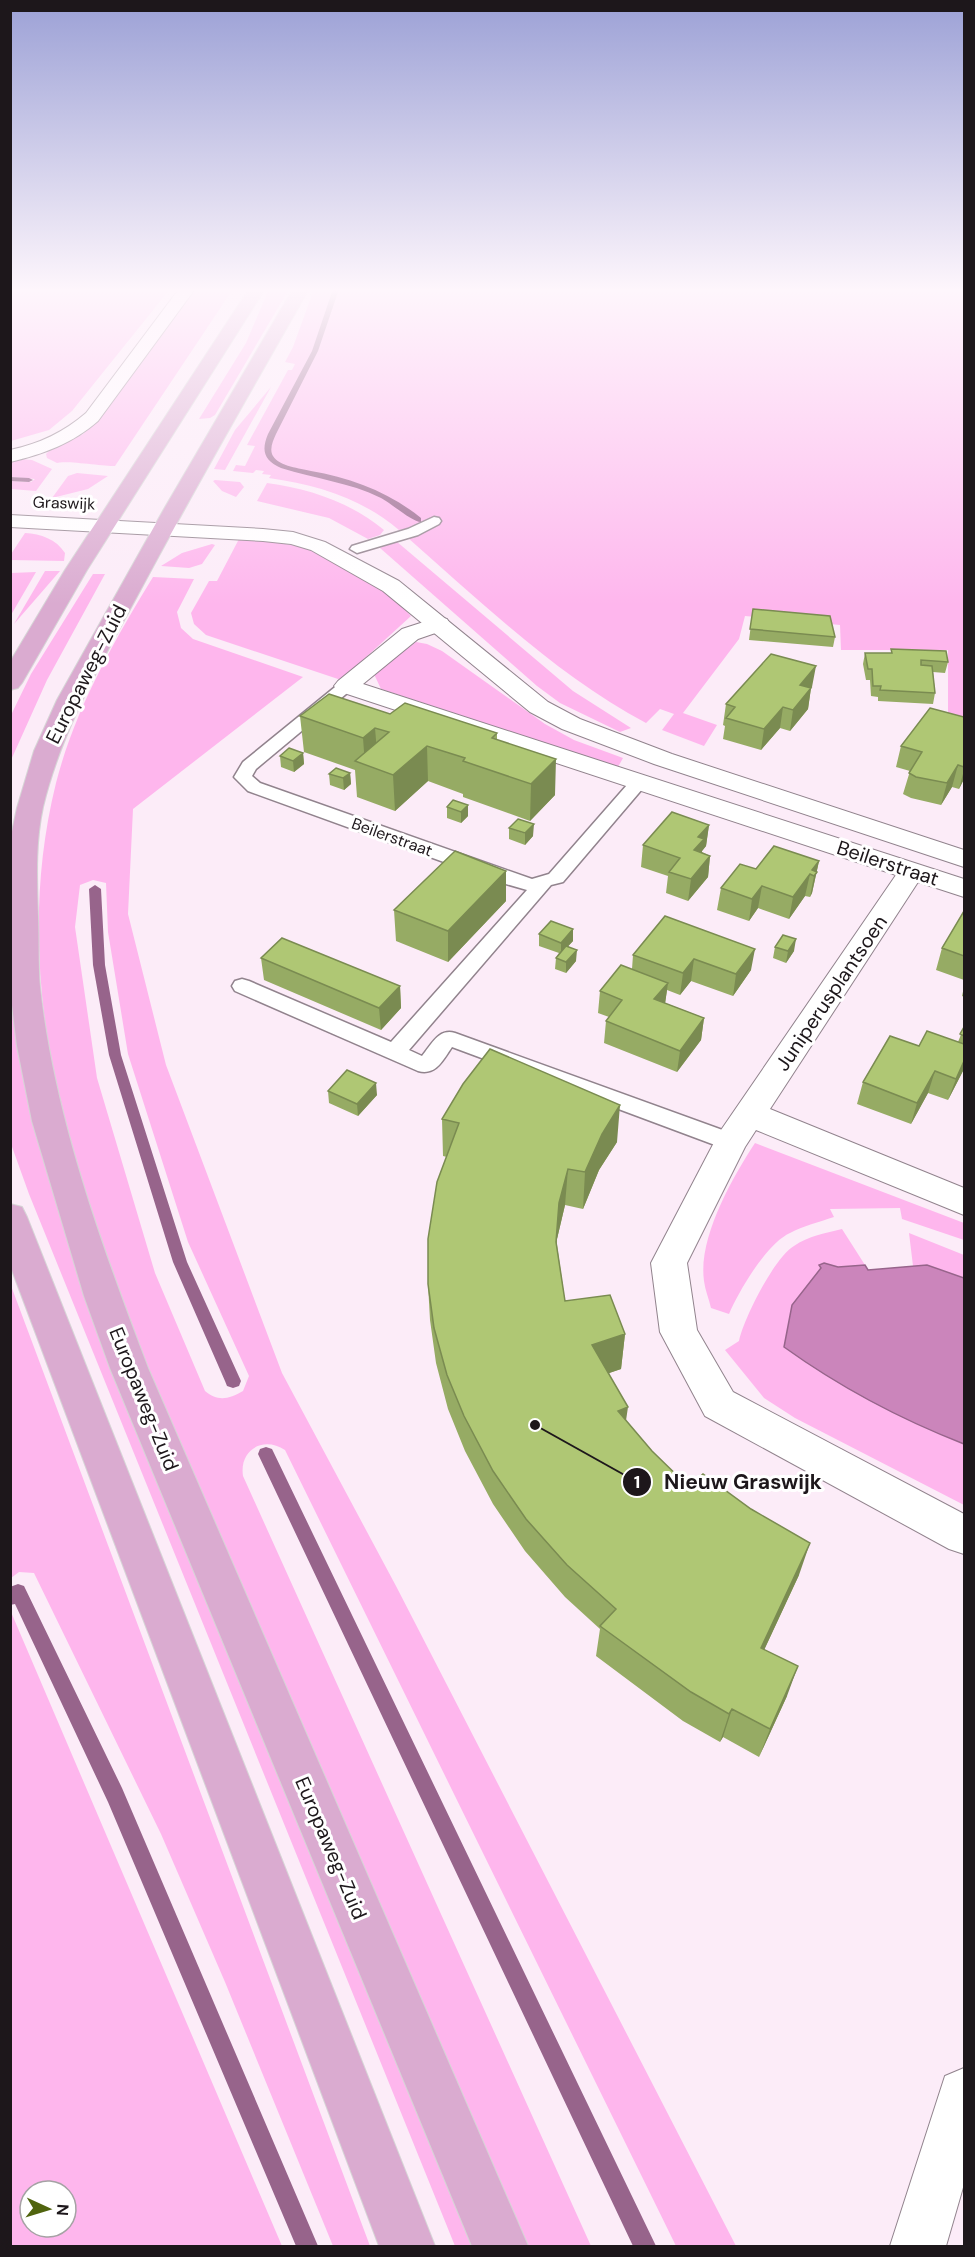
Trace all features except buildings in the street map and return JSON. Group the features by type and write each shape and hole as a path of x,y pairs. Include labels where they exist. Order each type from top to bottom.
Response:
{"main road":[{"path":"10,683 76,570 190,394"},
{"name":"Europaweg-Zuid","path":"237,394 164,513 69,700 47,751 30,808 23,846 25,985 35,1057 48,1121 70,1199 129,1368 500,2247"},
{"path":"10,1218 407,2247"}],"street":[{"path":"10,456 31,451 64,438 92,417 109,394"},
{"name":"Graswijk","path":"96,505 118,506"},
{"path":"118,506 164,513"},
{"path":"105,526 164,513"},
{"name":"Beilerstraat","path":"164,513 299,540 318,546 391,586 539,707 591,733 964,859"},
{"name":"Beilerstraat","path":"282,517 322,528 357,549 375,565 391,586"},
{"name":"Graswijk","path":"10,521 105,526"},
{"name":"Beilerstraat","path":"346,686 410,634 439,624"},
{"name":"Beilerstraat","path":"346,686 964,888"},
{"path":"640,781 663,759"},
{"name":"Juniperusplantsoen","path":"912,871 740,1128 669,1263 679,1332 719,1404 964,1535"},
{"path":"740,1128 964,1202"},
{"path":"918,2247 964,2095"}],"lane":[{"path":"357,549 413,532 434,521"},
{"name":"Beilerstraat","path":"346,686 249,766 243,777 254,787 506,878 532,885 544,882"},
{"path":"395,1052 544,882 556,878 640,781"},
{"path":"242,986 426,1066 448,1038 740,1128"}],"shaded area":[{"path":"11,394 85,394 72,411 49,430 11,441"},
{"path":"116,394 163,394 115,466 57,463 47,458 46,454 50,450 83,434 96,422"},
{"path":"214,394 227,394 215,415 199,419"},
{"path":"267,394 225,470 214,469 235,430"},
{"path":"275,394 964,394 964,719 948,714 948,650 841,650 840,625 745,616 739,639 683,713 717,725 704,746 662,730 674,714 660,709 646,723 583,684 522,638 408,538 416,536 411,528 399,530 370,509 322,489 269,478 271,475 262,474 264,471 256,470 253,473 233,471 236,465 245,466 255,446 247,445"},
{"path":"11,460 32,460 52,469 36,491 11,489 10,481 31,482 35,479 11,477"},
{"path":"77,473 108,476 88,489 52,498 68,476"},
{"path":"213,481 240,482 244,487 236,497 222,491"},
{"path":"267,483 329,498 371,520 384,530 380,535 368,539 329,518 257,501"},
{"path":"25,533 53,541 65,553 64,561 11,560 11,554"},
{"path":"239,539 275,542 318,550 372,576 411,616 341,680 206,635 194,624 191,613 209,581 217,581"},
{"path":"396,541 573,691 631,728 620,732 560,703 537,686 380,548"},
{"path":"215,545 202,564 189,568 161,566 182,553"},
{"path":"45,571 60,571 14,624"},
{"path":"36,572 11,615 11,573"},
{"path":"93,574 105,574 47,680 11,760 12,713 31,674"},
{"path":"153,577 194,579 177,612 181,628 193,639 303,677 133,809 128,914 166,1065 282,1373 396,1586 736,2246 676,2246 285,1450 269,1444 261,1445 249,1452 243,1467 243,1476 591,2246 523,2246 176,1439 114,1281 86,1200 63,1118 47,1036 39,952 42,868 56,783 85,702","holes":["93,880 106,883 108,932 128,1054 188,1242 249,1376 243,1391 233,1396 219,1398 205,1391 155,1273 97,1078 75,927 80,885"]},
{"path":"416,642 442,651 545,724 574,740 623,758 618,767 381,689 374,674"},
{"path":"10,988 252,1705 476,2246 455,2246 29,1194 11,1144"},
{"path":"755,1143 964,1223 964,1240 902,1219 900,1208 830,1209 834,1217 795,1231 772,1247 746,1281 729,1314 711,1308 704,1281 706,1246 727,1191"},
{"path":"842,1229 865,1265 838,1267 819,1265 821,1268 792,1305 784,1347 871,1402 964,1444 964,1505 795,1418 764,1398 725,1350 739,1341 761,1289 786,1253 805,1240"},
{"path":"909,1233 964,1255 964,1278 927,1265 913,1266"},
{"path":"824,1263 838,1267 865,1265 868,1270 927,1265 964,1278 964,1444 871,1402 784,1347 792,1305 821,1268 819,1265"},
{"path":"10,1283 370,2246 333,2246 225,1982 161,1834 34,1573 19,1572 11,1578"},
{"path":"10,1612 11,1612 282,2246 11,2246"}],"waterway":[{"path":"293,394 268,444 267,451 272,460 284,466 363,487 387,498 418,520"},
{"path":"10,479 29,480"},
{"path":"95,889 99,965 115,1055 180,1262 233,1381"},
{"path":"266,1454 645,2246"},
{"path":"10,1597 18,1592 115,1795 307,2246"}],"place":[{"name":"Nieuw Graswijk","path":"535,1425"}]}
